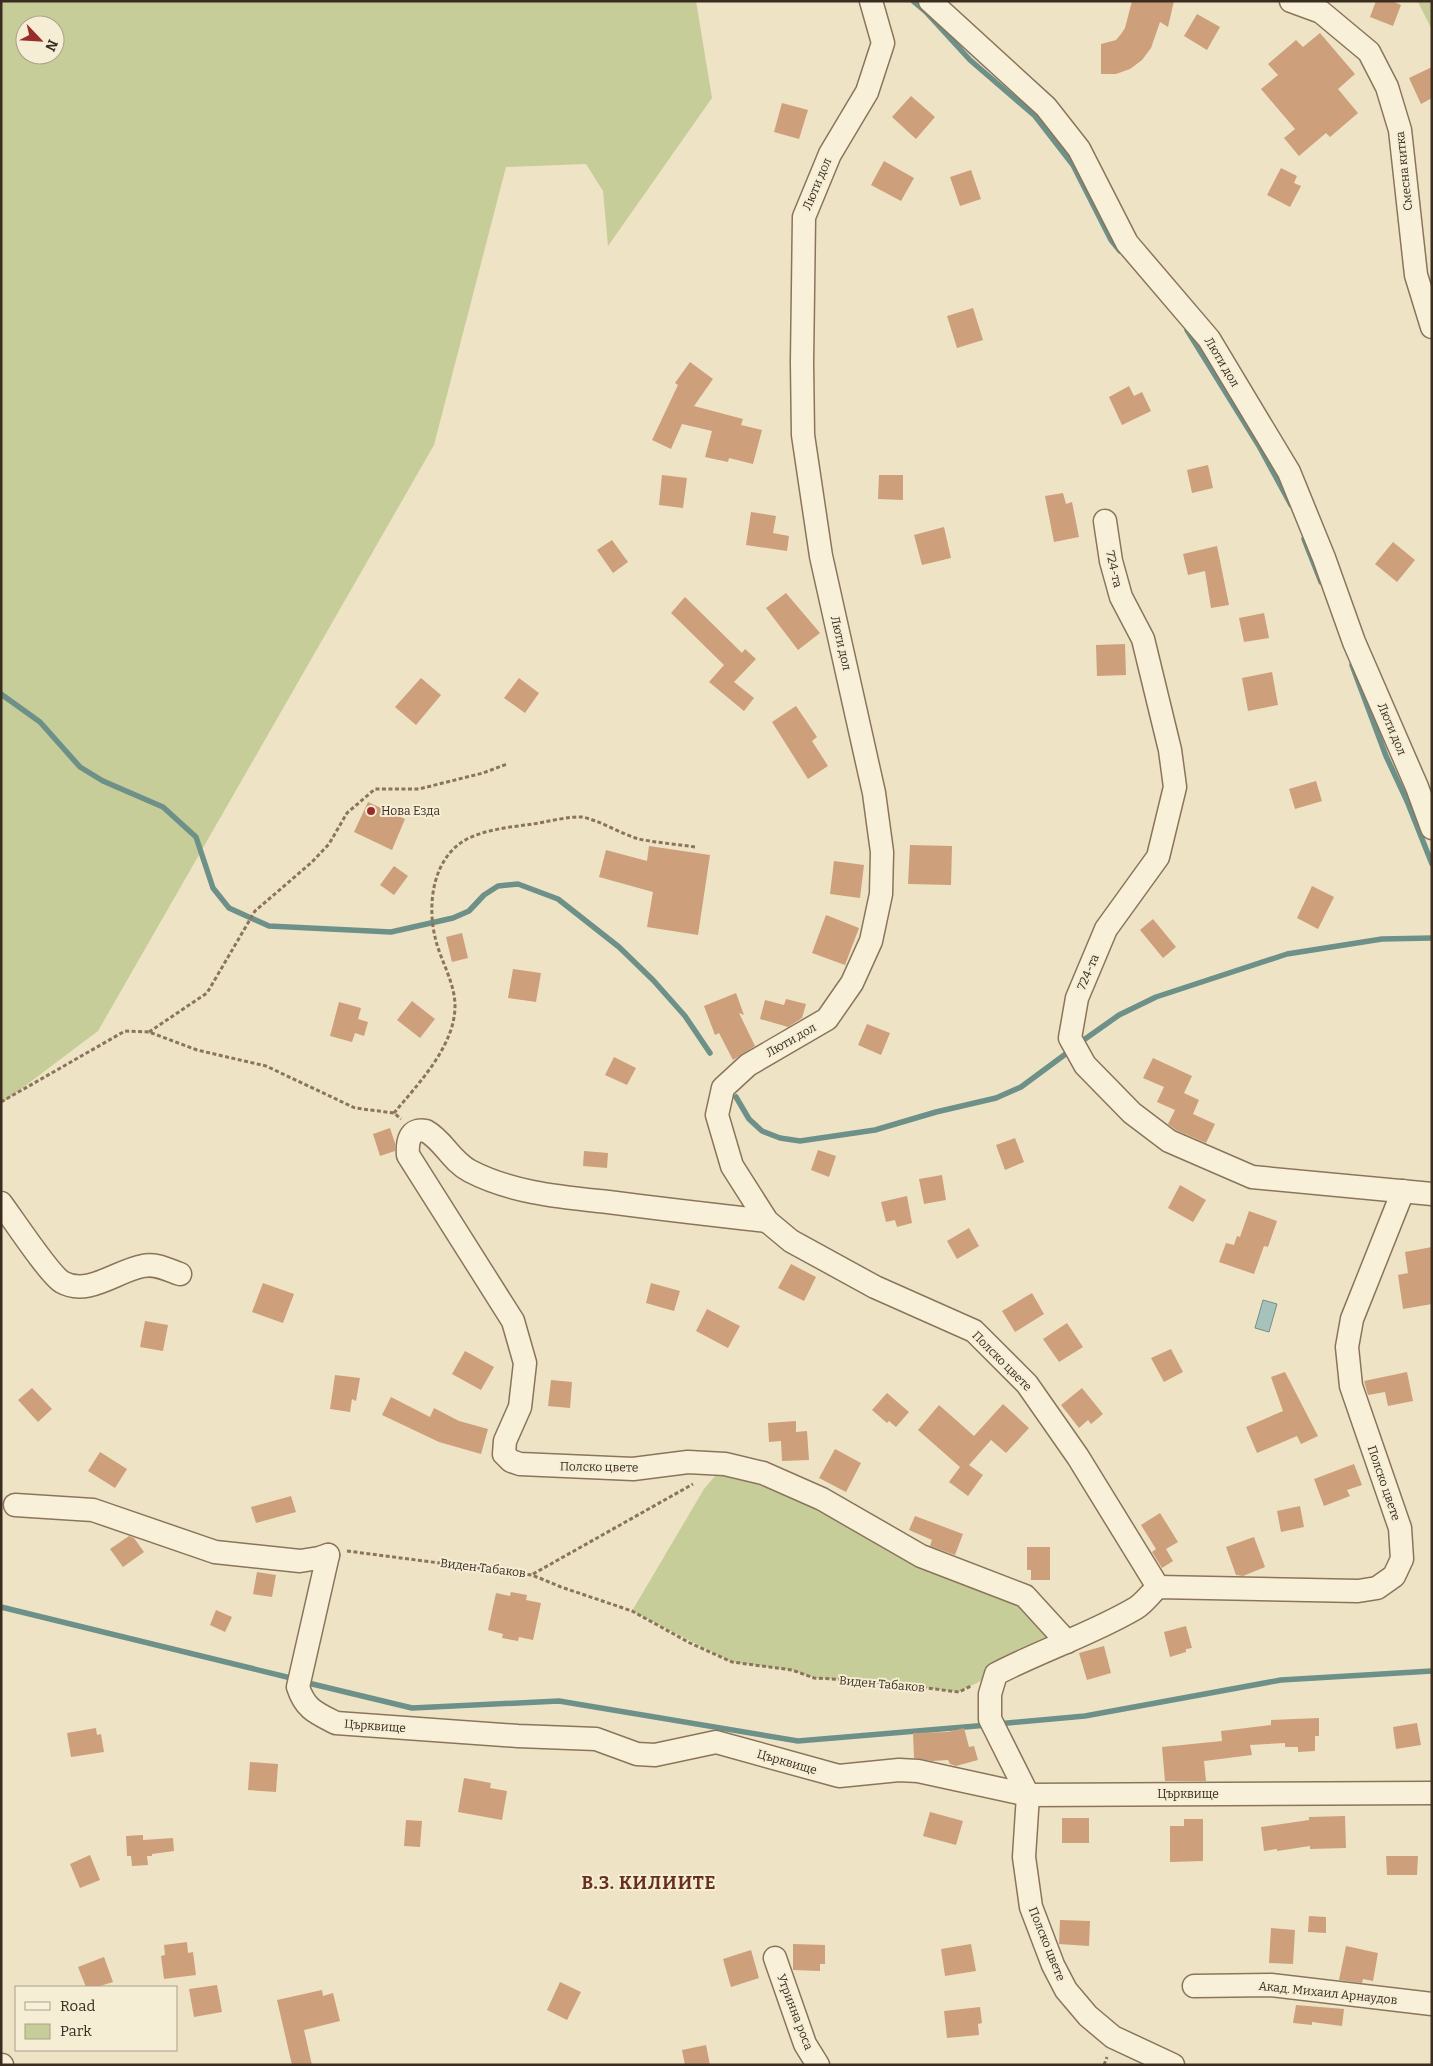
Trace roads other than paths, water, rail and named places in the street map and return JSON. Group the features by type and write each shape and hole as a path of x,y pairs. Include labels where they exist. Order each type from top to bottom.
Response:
{"street":[{"name":"Люти дол","path":"767,1221 732,1166 717,1114 723,1088 748,1065 827,1020 852,983 871,941 881,894 882,852 874,794 821,556 807,463 803,435 802,362 804,217 830,154 867,92 883,43 871,1"},
{"name":"Люти дол","path":"930,1 1046,107 1079,149 1127,243 1209,339 1289,472 1324,558 1354,642 1424,789 1432,828"},
{"name":"Смесна китка","path":"1291,1 1321,12 1369,52 1387,87 1400,130 1416,276 1432,327"},
{"name":"724-та","path":"1106,521 1111,561 1121,596 1143,639 1170,750 1175,787 1158,856 1106,929 1077,998 1070,1038 1085,1065 1132,1114 1169,1141 1252,1177 1432,1194"},
{"name":"Полско цвете","path":"1067,1642 1025,1596 921,1556 822,1499 763,1473 725,1464 688,1462 633,1469 520,1464 510,1461 504,1454 505,1441 520,1407 524,1363 512,1321 408,1155 407,1144 410,1136 420,1130 433,1135 452,1158 470,1171 497,1182 519,1188 560,1196 767,1221 791,1241 875,1287 974,1331 1027,1384 1078,1457 1158,1587 1358,1591 1377,1588 1394,1576 1402,1559 1400,1528 1351,1386 1347,1347 1352,1318 1403,1191"},
{"path":"1,1203 50,1269 62,1282 76,1286 92,1284 143,1266 157,1265 180,1274"},
{"name":"Църквище","path":"15,1505 93,1510 215,1552 300,1561 328,1555 298,1687 303,1701 315,1713 336,1723 518,1736 596,1738 636,1754 655,1756 716,1742 839,1776 899,1770 918,1771 1028,1795 1432,1793"},
{"path":"1028,1795 990,1719 990,1694 996,1674 1022,1660 1067,1642 1137,1607 1158,1587"},
{"name":"Полско цвете","path":"1028,1795 1024,1857 1031,1907 1052,1964 1066,1990 1088,2016 1113,2037 1173,2065"},
{"name":"Утринна роса","path":"775,1958 805,2044 818,2065"},
{"name":"Акад. Михаил Арнаудов","path":"1194,1986 1272,1985 1432,2004"}],"water":[{"path":"1263,1300 1277,1304 1269,1332 1255,1328"}],"waterway":[{"path":"913,1 926,12 970,60 1035,116 1073,165 1111,240 1120,251"},
{"path":"1187,330 1259,446 1291,505"},
{"path":"1304,539 1321,582"},
{"path":"1352,665 1386,756 1407,801 1432,864"},
{"path":"1,694 40,722 80,767 103,781 163,807 196,837 213,888 229,908 269,926 391,932 453,918 469,911 484,895 498,886 518,884 558,899 619,947 653,980 685,1016 710,1053"},
{"path":"1078,1044 1119,1015 1156,997 1287,954 1382,939 1432,938"},
{"path":"736,1097 749,1119 762,1131 780,1138 800,1141 875,1130 936,1112 996,1098 1021,1087 1071,1050"},
{"path":"1,1607 295,1679"},
{"path":"997,1724 1085,1716 1281,1680 1432,1671"},
{"path":"304,1682 412,1708 559,1701 798,1741 988,1725"}],"place":[{"name":"Нова Езда","path":"371,811"}],"district":[{"name":"В.З. КИЛИИТЕ","path":"649,1883"}]}
